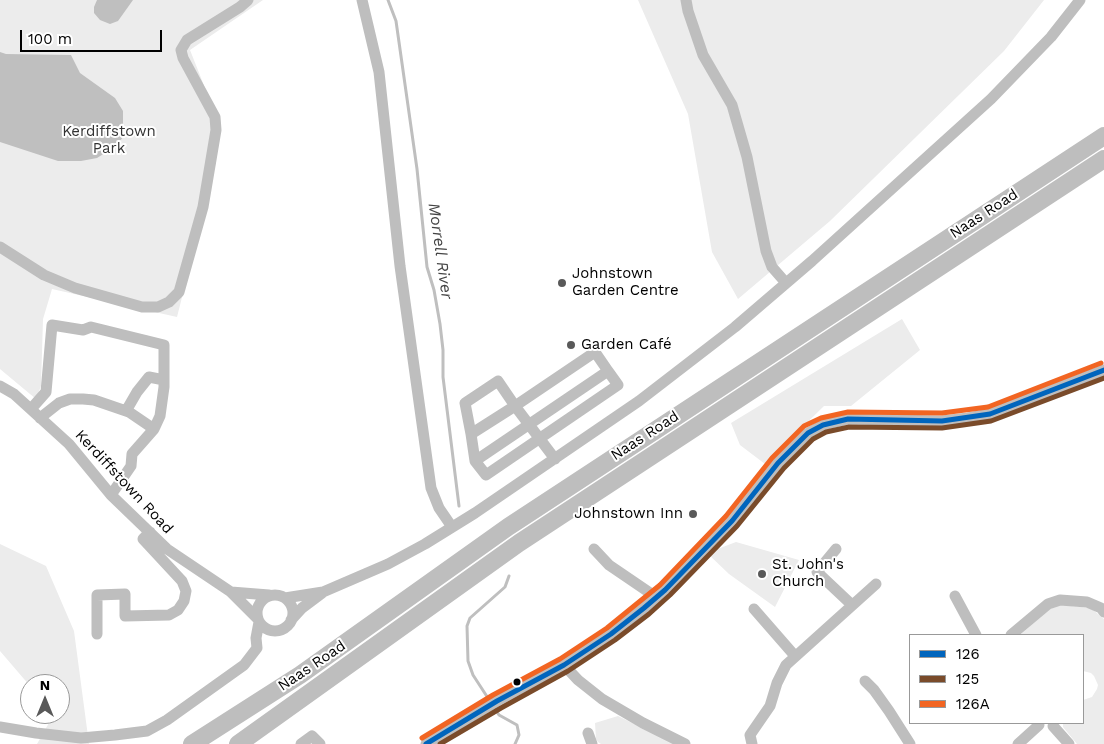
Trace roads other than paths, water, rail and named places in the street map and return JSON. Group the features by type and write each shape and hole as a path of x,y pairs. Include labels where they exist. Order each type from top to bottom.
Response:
{"highway":[{"path":"908,264 1104,127"},
{"name":"Naas Road","path":"192,744 300,675 508,527 1104,136"},
{"name":"Naas Road","path":"313,692 519,543 1104,159"},
{"path":"921,279 986,245 1104,174"},
{"path":"224,744 313,692"},
{"path":"238,744 313,692"}],"street":[{"path":"0,247 44,275 75,288 142,307 158,307 169,302 179,292 203,207 216,130 215,117 183,58 181,50 187,40 248,0"},
{"path":"362,0 379,72 400,266 431,488 439,508 452,527"},
{"path":"686,0 703,55 732,105 746,158 766,251 772,267 786,283"},
{"path":"258,644 264,642 275,631 285,628 302,608 323,592 388,564 425,544 555,459 638,401 735,327 812,262 991,99 1051,38 1080,0"},
{"path":"31,409 46,392 52,325 83,330 90,327 164,345 164,387 160,416 154,429 132,454 131,466 111,495"},
{"path":"471,434 515,406 595,352 618,385 540,439 486,475 475,461 465,403 498,381 515,406 528,424 540,439 555,459"},
{"path":"426,744 497,701 564,664 611,634 656,597 732,522 768,475 796,443 808,433 823,425 848,419 942,421 990,414 1104,370"},
{"path":"475,461 608,371"},
{"path":"126,412 137,392 149,377 164,380"},
{"name":"Kerdiffstown Road","path":"0,386 14,394 69,444 111,495 167,549 231,592 258,620"},
{"path":"40,418 59,403 70,399 94,400 126,412 154,429"},
{"path":"97,634 97,595 125,594 125,616 169,615 178,610 184,600 186,591 182,581 143,540 150,532"},
{"path":"594,549 609,565 656,597"},
{"path":"836,549 817,572 852,605"},
{"path":"752,744 750,736 770,706 780,674 795,656 876,584"},
{"path":"231,592 250,595 275,595 285,598 323,592"},
{"path":"0,726 36,734 81,738 147,731 167,720 244,666 255,652 258,644 256,638 259,604 270,596"},
{"path":"955,596 975,634"},
{"path":"285,598 292,605 292,620"},
{"path":"1012,634 1048,604 1060,600 1087,602 1101,608 1104,612"},
{"path":"754,609 795,656"},
{"path":"258,620 264,628 275,631"},
{"path":"564,664 578,680 602,699 643,723 685,744"},
{"path":"865,681 889,710 910,744"},
{"path":"1018,744 1038,724 1048,728 1054,724 1069,744"},
{"path":"440,735 448,744"},
{"path":"301,744 312,736 320,744"}],"waterway":[{"name":"Morrell River","path":"388,0 396,21 417,169 427,267 434,290 440,324 443,350 443,377 459,506"},
{"path":"509,576 505,587 470,618 467,626 468,661 473,675 499,715 517,725 519,735 515,744"}],"place":[{"name":"Johnstown Garden Centre","path":"562,283"},
{"name":"Garden Café","path":"571,345"},
{"name":"Johnstown Inn","path":"693,514"},
{"name":"St. John's Church","path":"762,574"}],"park label":[{"name":"Kerdiffstown Park","path":"109,140"}]}
